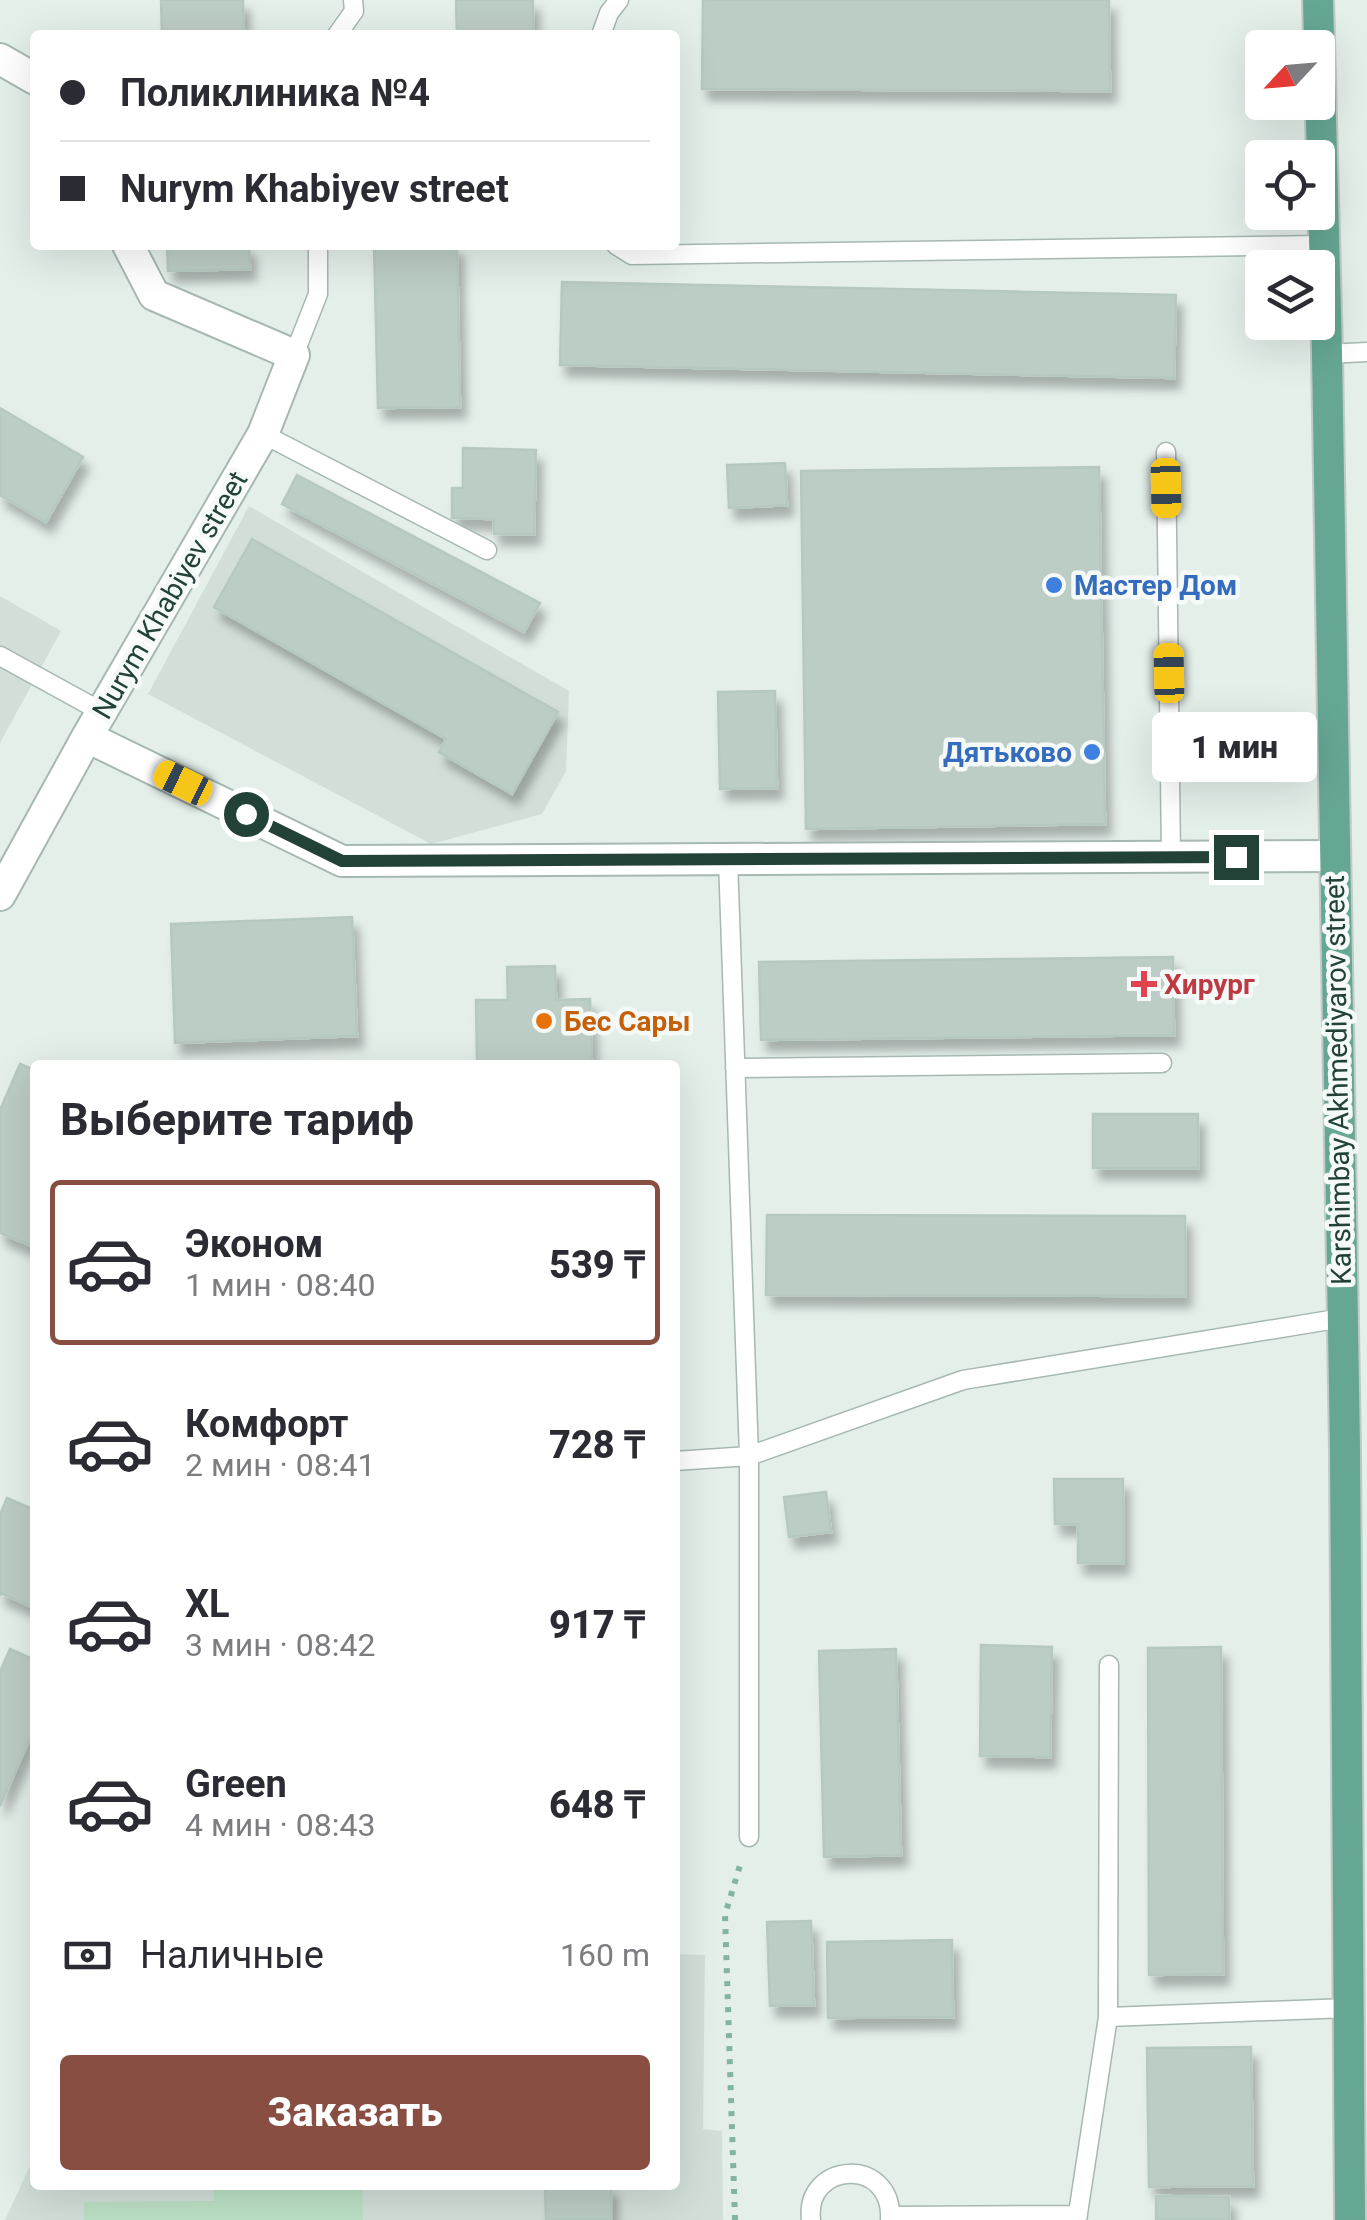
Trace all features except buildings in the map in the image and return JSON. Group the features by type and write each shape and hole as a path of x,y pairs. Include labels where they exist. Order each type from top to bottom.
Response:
{"main road":[{"name":"Karshimbay Akhmediyarov street","path":"1318,0 1342,1318 1356,1540 1348,2008 1350,2220"}],"street":[{"path":"0,59 30,75"},
{"path":"131,250 154,295 294,356"},
{"name":"Nurym Khabiyev street","path":"294,356 263,434 95,724 342,861 1335,856"},
{"path":"0,894 95,724"}],"lane":[{"path":"341,30 354,11 353,0"},
{"path":"603,30 619,0"},
{"path":"624,250 632,255 1325,245"},
{"path":"294,356 318,294 318,250"},
{"path":"1327,354 1367,352"},
{"path":"263,434 487,550"},
{"path":"1166,452 1171,857"},
{"path":"0,656 95,724"},
{"path":"728,859 750,1456 749,1837"},
{"path":"735,1068 1162,1063"},
{"path":"680,1461 750,1456 962,1380 1342,1318"},
{"path":"811,2220 813,2198 820,2186 845,2173 873,2179 890,2201 891,2218 1078,2217 1108,2016 1109,1664"},
{"path":"1108,2016 1348,2008"}],"path":[{"path":"735,2220 724,1915 749,1837"}],"shaded area":[{"path":"249,506 569,691 566,771 542,814 431,844 148,694"},
{"path":"0,596 61,631 0,743"},
{"path":"680,1954 705,1955 703,2129 722,2131 723,2220 5,2220 30,2166 30,2190 680,2190"}],"green space":[{"path":"214,2190 362,2190 363,2220 84,2220 84,2202 214,2201"}],"place":[{"name":"Мастер Дом","path":"1054,585"},
{"name":"Дятьково","path":"1092,752"},
{"name":"Хирург","path":"1144,984"},
{"name":"Бес Сары","path":"544,1021"}],"route":[{"path":"246,814 342,861 1236,857"}]}
